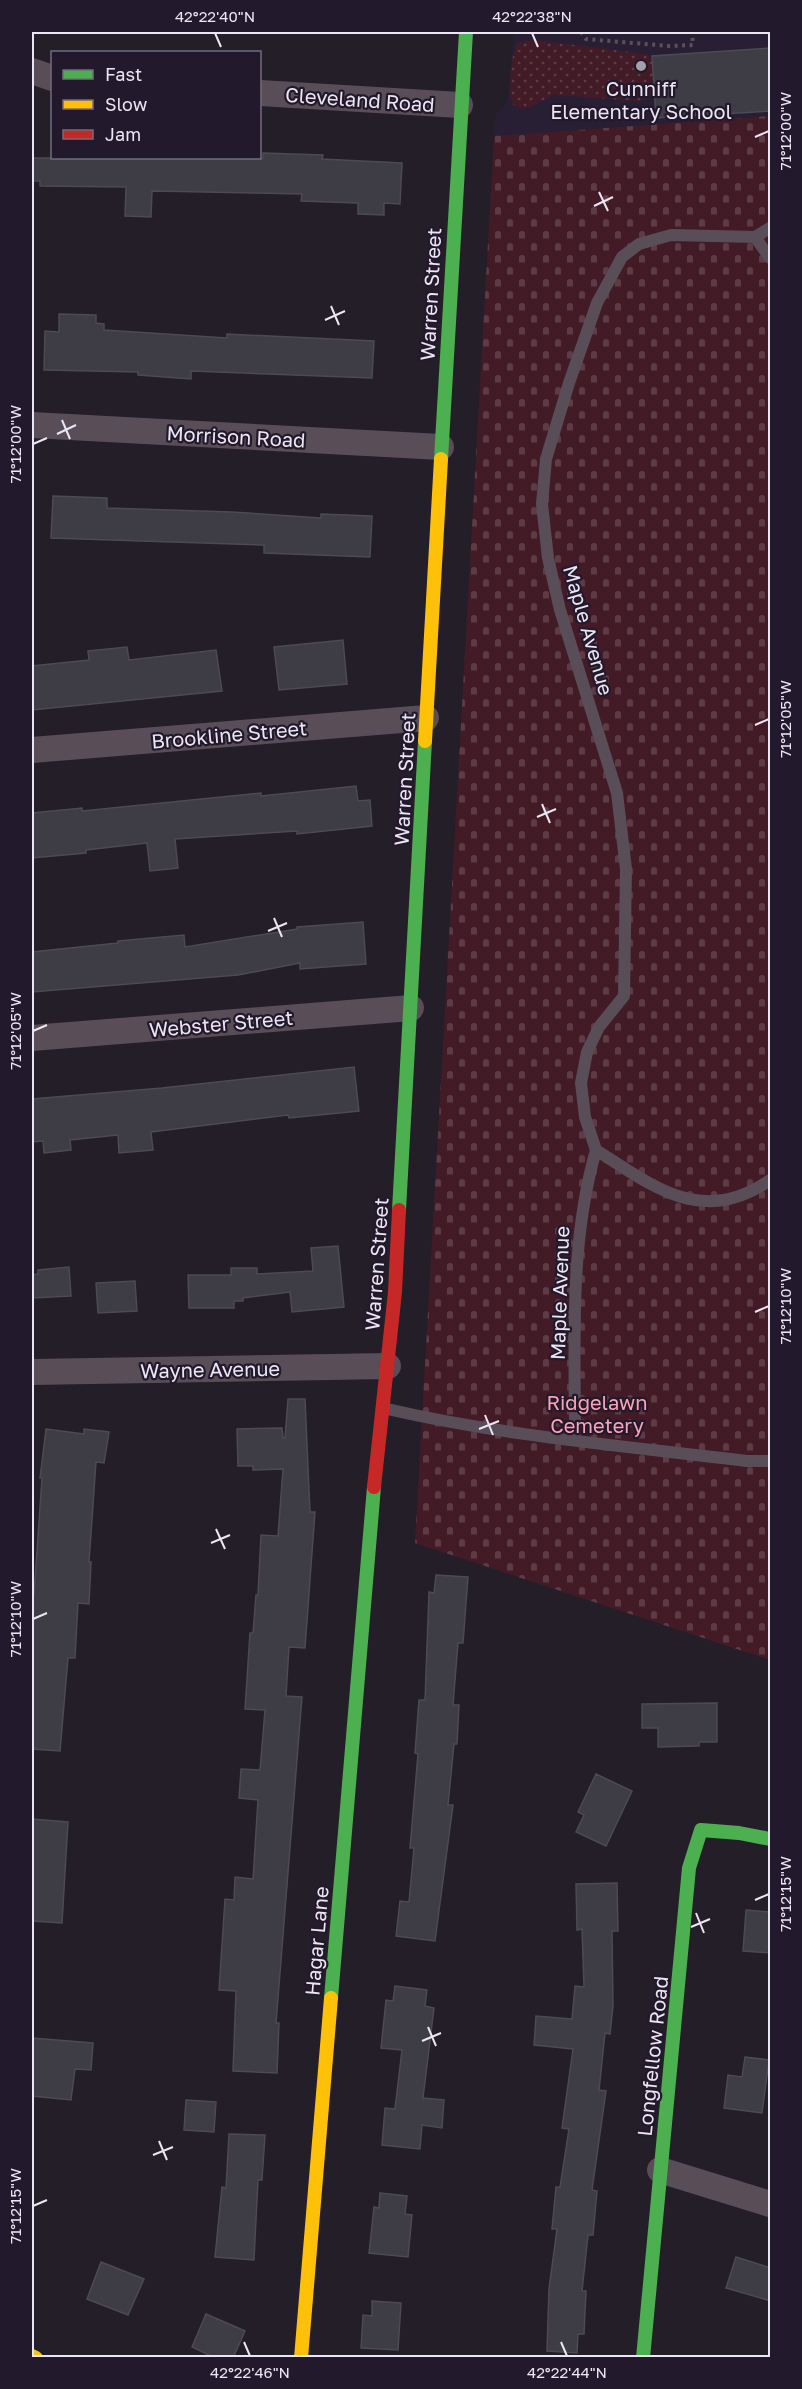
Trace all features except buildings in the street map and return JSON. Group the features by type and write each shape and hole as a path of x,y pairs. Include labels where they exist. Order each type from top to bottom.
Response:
{"street":[{"name":"Warren Street","path":"370,1528 395,1292 460,105 466,32"},
{"path":"32,71 51,78"},
{"name":"Cleveland Road","path":"261,93 460,105"},
{"name":"Morrison Road","path":"32,425 441,447"},
{"name":"Brookline Street","path":"32,750 426,718"},
{"name":"Webster Street","path":"32,1038 411,1008"},
{"name":"Wayne Avenue","path":"32,1372 388,1366"},
{"name":"Hagar Lane","path":"301,2358 370,1528"},
{"name":"Longfellow Road","path":"643,2358 680,1985 684,1895 694,1844 700,1830 739,1833 771,1839"},
{"path":"660,2170 771,2204"},
{"path":"32,2356 36,2358"}],"lane":[{"path":"771,228 756,237 771,258"},
{"name":"Maple Avenue","path":"575,1440 575,1300 579,1240 585,1188 596,1150 585,1117 580,1083 587,1052 599,1027 624,996 626,869 617,793 560,610 548,558 542,504 546,459 597,303 622,257 639,244 671,235 756,237"},
{"path":"596,1150 655,1188 693,1202 726,1201 771,1180"},
{"path":"382,1408 444,1421 575,1440 746,1461 771,1461"}],"path":[{"path":"581,32 586,39 669,46 693,45 692,32"}],"shaded area":[{"name":"Cunniff Elementary School","path":"514,32 770,32 770,116 494,136 496,114 507,101"}],"green space":[{"path":"534,40 647,54 654,62 655,92 646,100 638,101 553,95 531,107 518,108 513,104 510,95 514,54 517,43"},
{"name":"Ridgelawn Cemetery","path":"770,116 770,1660 415,1543 494,136"}],"traffic: fast":[{"path":"441,459 466,32"},
{"path":"399,1210 425,741"},
{"path":"331,1998 374,1487"},
{"path":"643,2358 689,1868 701,1830 739,1833 770,1839"}],"traffic: slow":[{"path":"425,741 441,459"},
{"path":"301,2358 331,1998"},
{"path":"32,2356 36,2358"}],"traffic: jam":[{"path":"374,1487 395,1292 399,1210"}],"place":[{"name":"Cunniff Elementary School","path":"641,66"}]}
